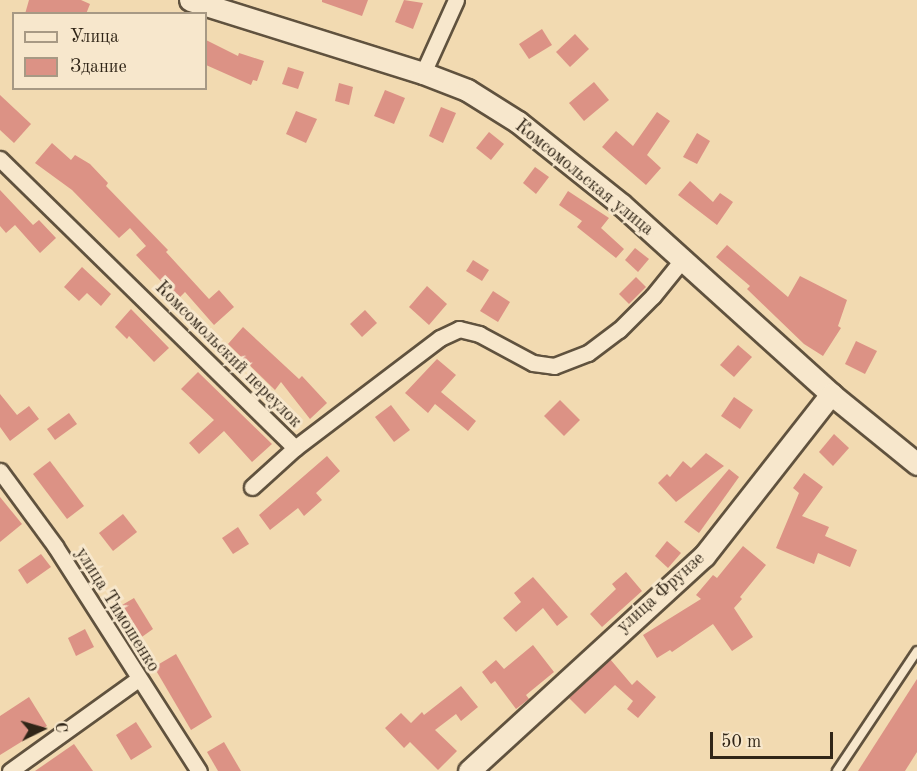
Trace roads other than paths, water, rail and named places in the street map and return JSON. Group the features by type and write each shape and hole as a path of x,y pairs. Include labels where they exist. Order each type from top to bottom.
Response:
{"street":[{"name":"Комсомольская улица","path":"190,0 467,90 518,123 622,205 831,394 917,464"},
{"path":"423,74 456,0"},
{"name":"Комсомольский переулок","path":"0,159 295,448 440,338 459,329 479,334 533,363 554,366 588,353 619,330 653,296 682,260"},
{"name":"улица Фрунзе","path":"469,771 704,556 831,394"},
{"path":"252,487 295,448"},
{"name":"улица Тимошенко","path":"0,471 55,546 138,680 198,771"},
{"path":"10,771 138,680"}],"lane":[{"path":"837,771 917,651"}]}
